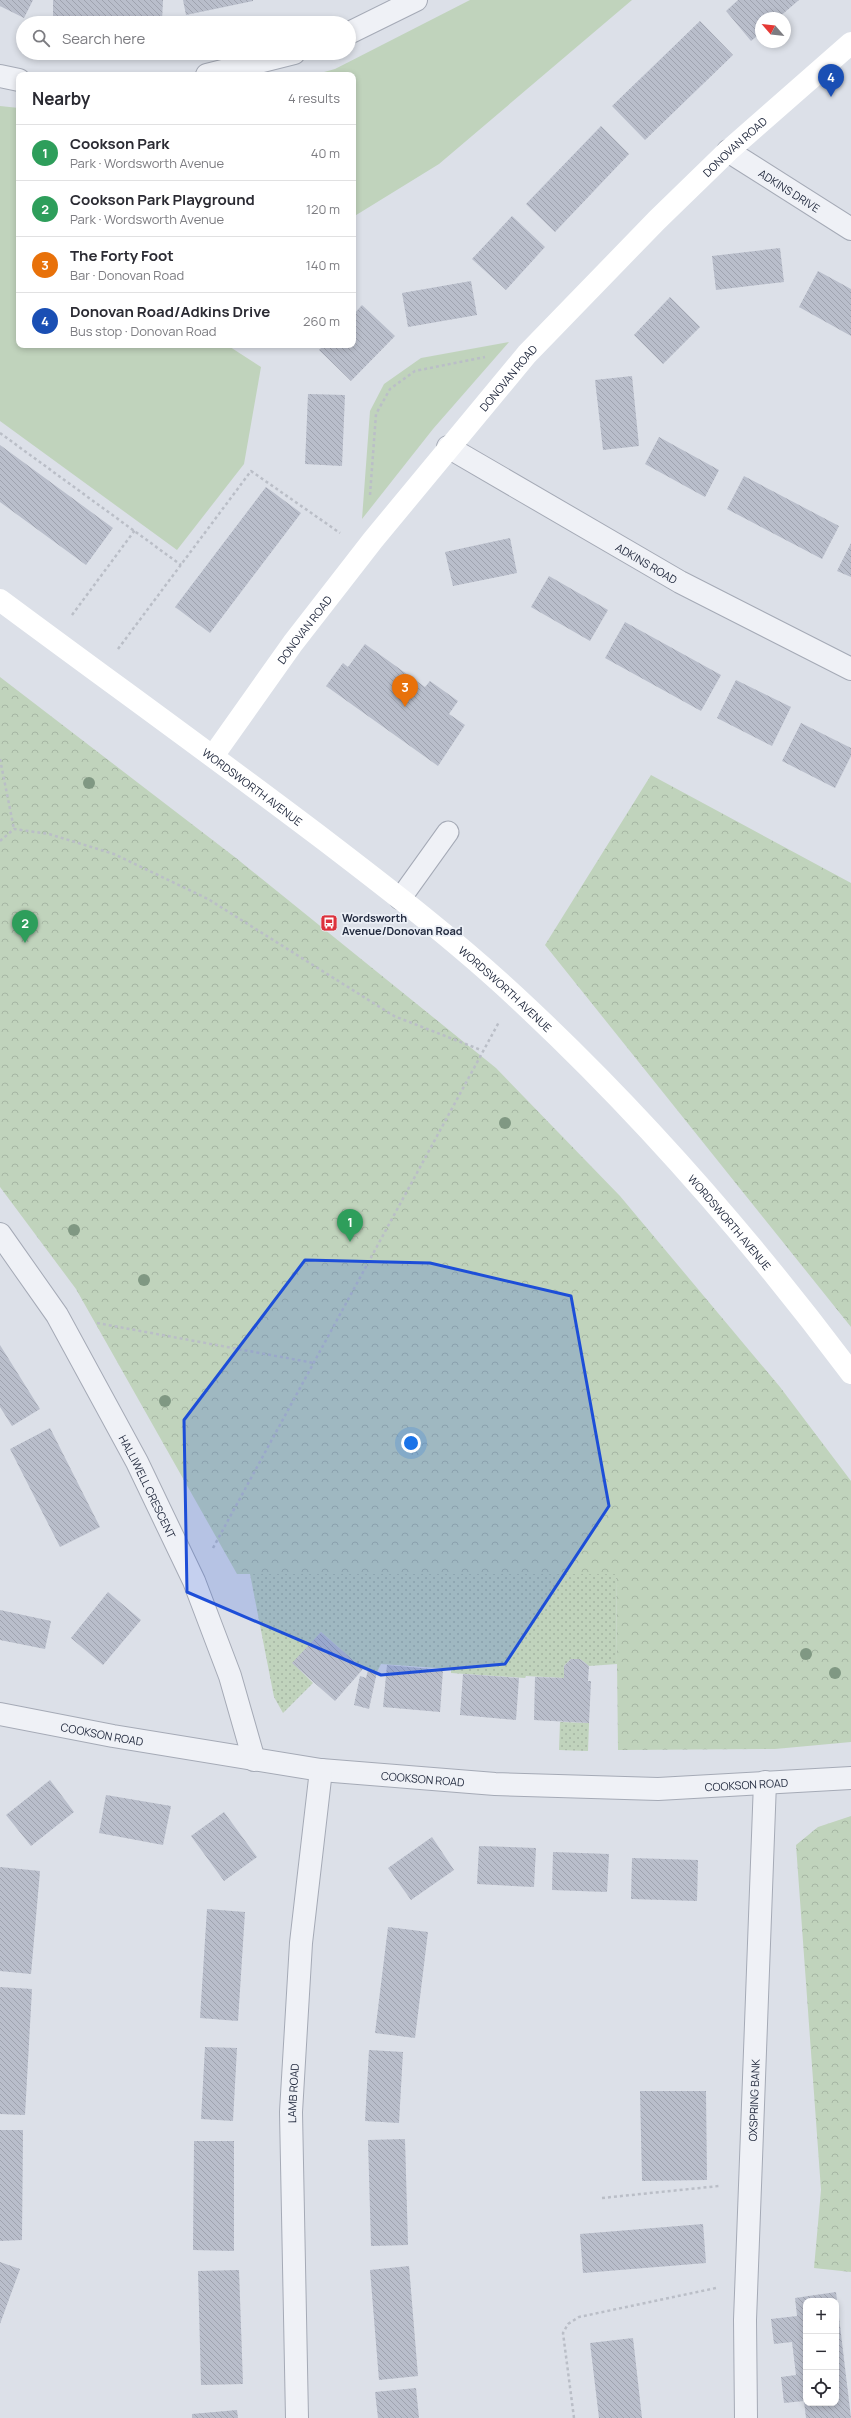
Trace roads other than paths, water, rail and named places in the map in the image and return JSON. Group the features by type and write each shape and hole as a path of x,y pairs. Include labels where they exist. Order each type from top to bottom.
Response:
{"street":[{"path":"356,30 416,0"},
{"name":"DONOVAN ROAD","path":"214,756 293,643 369,545 448,447 527,354 657,220 728,151 851,43"},
{"path":"219,72 266,60"},
{"path":"0,76 16,79"},
{"name":"ADKINS DRIVE","path":"728,151 851,229"},
{"name":"ADKINS ROAD","path":"448,447 680,582 851,669"},
{"name":"WORDSWORTH AVENUE","path":"0,600 214,756 400,899 514,996 615,1092 721,1208 851,1373"},
{"name":"HALLIWELL CRESCENT","path":"0,1234 57,1315 137,1462 194,1581 230,1676 254,1760"},
{"name":"COOKSON ROAD","path":"0,1714 113,1736 321,1770 495,1784 642,1788 851,1778"},
{"name":"LAMB ROAD","path":"297,2418 291,2112 300,1943 321,1770"},
{"name":"OXSPRING BANK","path":"746,2418 747,2282 765,1782"}],"lane":[{"path":"400,899 448,832"}],"place":[{"name":"Donovan Road/Adkins Drive","path":"831,97"},
{"name":"The Forty Foot","path":"405,707"},
{"name":"Wordsworth Avenue/Donovan Road","path":"329,923"},
{"name":"Cookson Park Playground","path":"25,943"},
{"name":"Cookson Park","path":"350,1242"}]}
